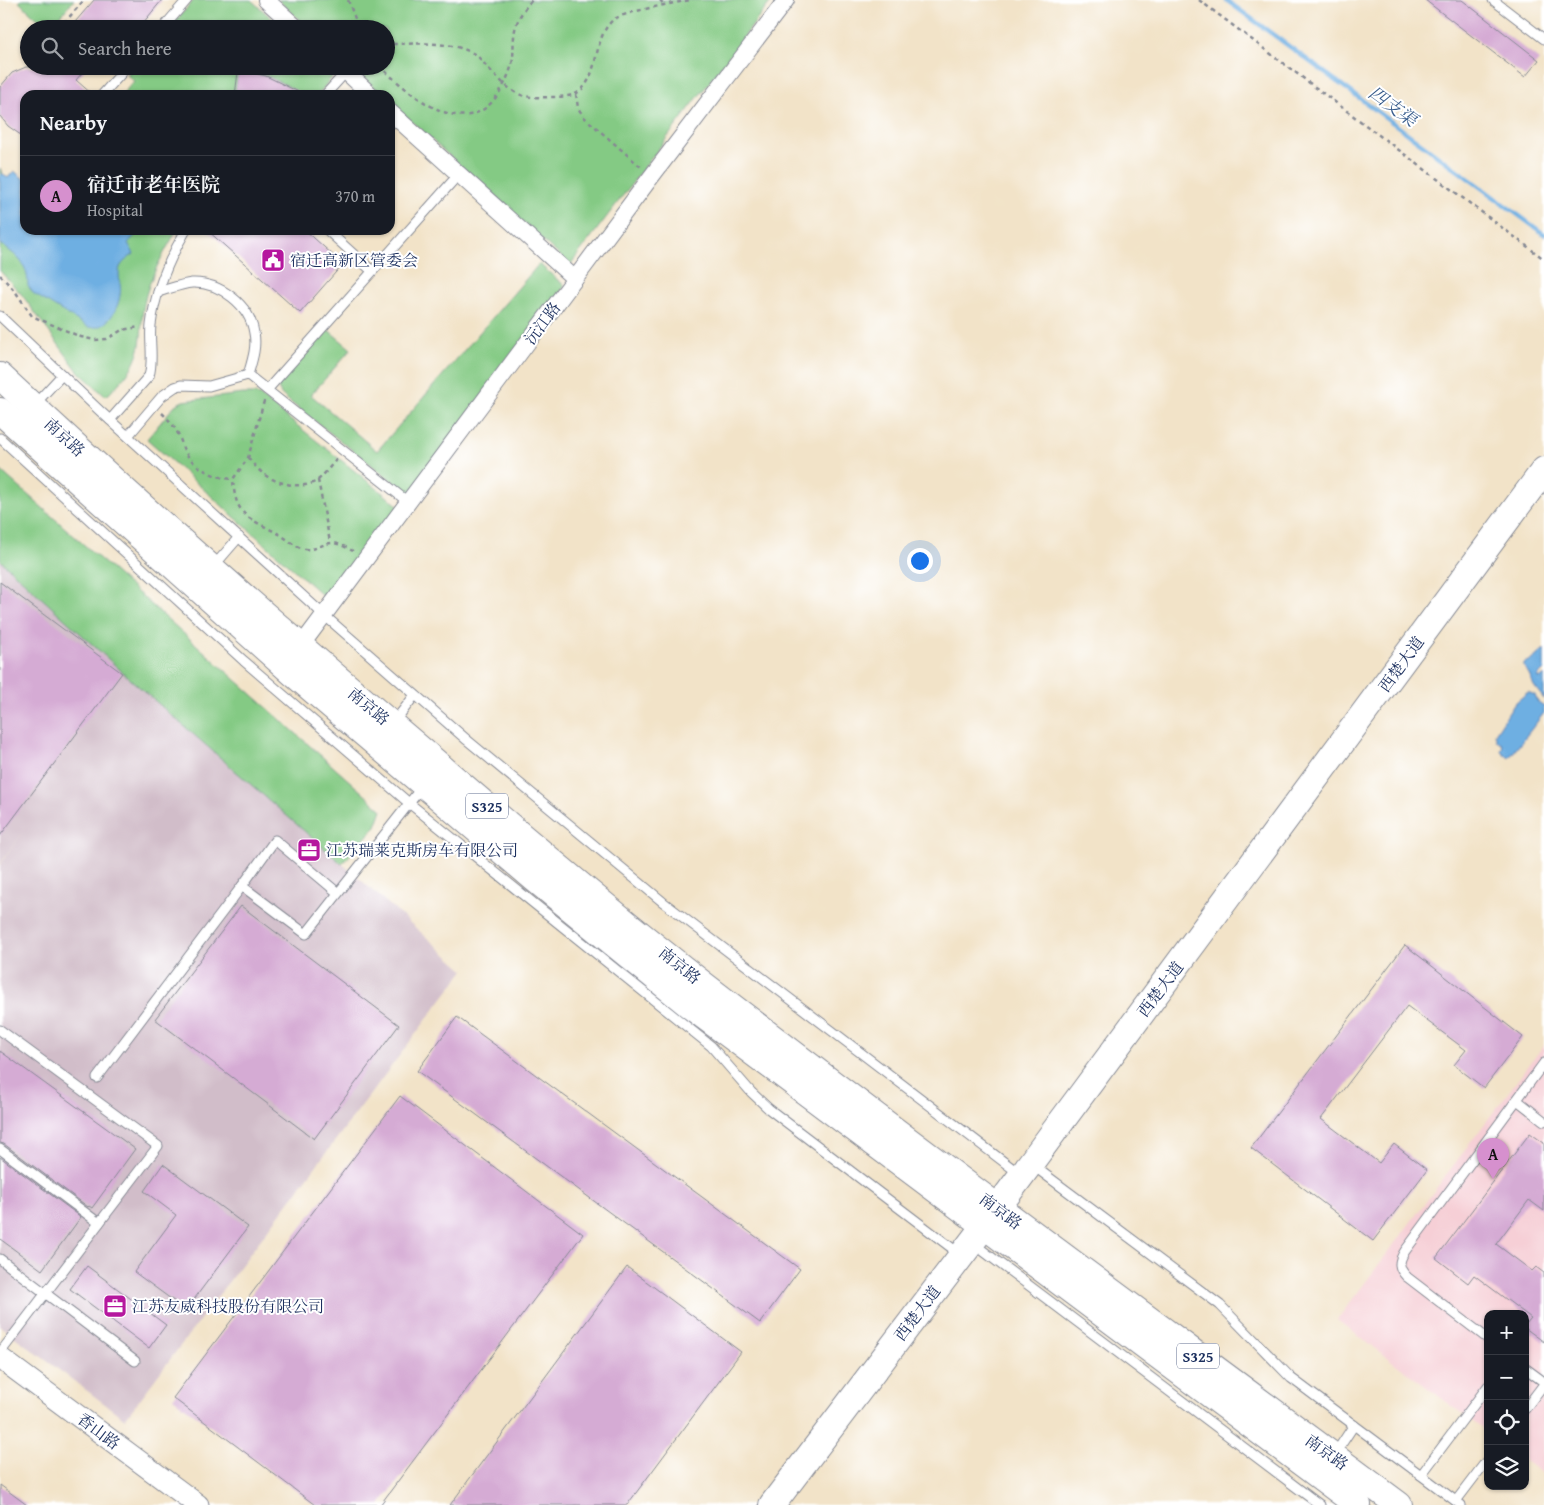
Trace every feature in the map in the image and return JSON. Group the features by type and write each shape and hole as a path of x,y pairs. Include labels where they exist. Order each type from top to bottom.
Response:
{"main road":[{"name":"南京路","path":"0,376 300,647 554,864 702,983 978,1233 1333,1456 1399,1505"},
{"name":"南京路","path":"0,411 293,673 416,794 535,879 688,1004 978,1233 1358,1505"},
{"name":"西楚大道","path":"772,1505 978,1233 1544,470"}],"street":[{"path":"266,0 288,20"},
{"name":"沅江路","path":"300,647 651,177 786,0"},
{"path":"349,75 366,90"},
{"path":"395,116 575,279"},
{"name":"香山路","path":"0,1358 198,1505"}],"lane":[{"path":"170,20 187,0"},
{"path":"1493,0 1544,40"},
{"path":"106,90 120,75"},
{"path":"328,90 339,75"},
{"path":"267,390 459,174"},
{"path":"110,420 150,376 152,368 151,327 155,302 175,248 183,235"},
{"path":"332,235 372,271"},
{"path":"158,292 183,284 204,284 220,289 240,305 250,319 254,332 255,345 248,375"},
{"path":"0,316 110,420 324,615 467,740 663,902 1025,1169 1220,1305 1291,1378 1459,1503 1484,1465"},
{"path":"32,406 62,375"},
{"path":"248,375 408,502"},
{"path":"128,436 162,396 174,387 181,385 209,386 248,375"},
{"path":"0,438 244,661 416,794 711,1046 751,1092 769,1109 978,1233 1320,1505"},
{"path":"212,568 239,537"},
{"path":"392,725 415,695"},
{"path":"242,886 306,934 416,794"},
{"path":"97,1078 275,840 338,893"},
{"path":"0,1030 158,1146 0,1353"},
{"path":"1484,1336 1407,1277 1400,1270 1399,1265 1405,1251 1544,1063"},
{"path":"1516,1100 1544,1121"},
{"path":"0,1148 99,1223"},
{"path":"0,1259 135,1361"},
{"path":"1529,1371 1544,1383 1529,1404"},
{"path":"1421,1475 1484,1391"},
{"path":"1333,1456 1354,1425"}],"path":[{"path":"67,20 84,0"},
{"path":"348,0 356,20"},
{"path":"390,75 410,93 440,110 460,116 474,115 486,108 504,85 512,62 514,35 518,20 532,0"},
{"path":"660,0 665,6"},
{"path":"395,44 454,47 476,55 509,90 523,97 559,97 576,94 584,85 592,71 599,42 614,18 648,8 690,0"},
{"path":"1199,0 1544,259"},
{"path":"576,94 578,108 584,117 611,139 651,177"},
{"path":"0,275 15,291 32,316 81,337 95,340 106,339 122,330 151,327"},
{"path":"267,390 248,458 233,479 236,498 242,512 254,522 281,535 303,549 310,550 330,543 343,546 366,559"},
{"path":"154,405 175,429 183,448 191,460 207,471 224,479 233,479"},
{"path":"248,458 261,472 277,481 287,484 312,484 318,480 344,451"},
{"path":"318,480 330,543"}],"shaded area":[{"name":"江苏瑞莱克斯房车有限公司","path":"0,560 129,678 464,970 125,1419 0,1326 0,865 25,829 0,864"},
{"path":"1544,1045 1544,1475 1529,1464 1529,1310 1484,1310 1484,1430 1337,1320"}],"green space":[{"path":"22,0 74,0 57,20 39,20 19,2"},
{"path":"194,0 251,0 274,20 176,20"},
{"path":"278,0 772,0 570,265 395,107 395,90 377,90 361,75 395,75 395,20 299,20"},
{"path":"127,75 238,75 236,90 126,90 134,81"},
{"path":"262,75 332,75 332,77 322,90 293,90"},
{"path":"0,168 2,173 8,178 14,171 20,176 20,235 174,235 149,284 143,311 140,347 135,361 124,378 105,396 78,371 22,295 0,271"},
{"path":"539,264 565,286 409,494 289,401 281,394 278,388 279,384 327,329 351,349 311,395 377,451"},
{"path":"256,394 260,396 399,506 331,596 326,597 321,594 147,439 175,405 183,401"},
{"path":"0,470 382,810 376,826 342,864 129,678 0,560"}],"water":[{"path":"14,171 20,176 20,235 135,235 128,243 134,254 124,261 120,267 120,292 117,307 105,323 100,326 88,327 34,294 28,286 28,278 21,261 0,244 0,176 2,173 8,178"},
{"path":"1544,649 1544,670 1537,677 1540,679 1544,675 1544,699 1534,686 1524,667 1524,663 1533,659"},
{"path":"1528,692 1535,695 1537,701 1544,706 1544,713 1509,758 1501,751 1503,745 1497,741 1495,734 1515,703"}],"building":[{"path":"94,0 162,0 145,20 77,20"},
{"path":"1425,0 1462,0 1539,60 1525,77"},
{"path":"20,70 20,75 80,75 76,80 87,90 20,90 20,134 8,126 0,116 0,87 12,73"},
{"path":"238,75 262,75 295,90 236,90"},
{"path":"213,235 311,235 343,264 300,313"},
{"path":"0,582 122,673 0,836"},
{"path":"241,906 399,1025 314,1139 155,1019"},
{"path":"1405,945 1523,1037 1484,1088 1454,1065 1466,1050 1407,1006 1321,1119 1379,1163 1394,1144 1427,1170 1373,1241 1251,1148"},
{"path":"457,1017 800,1269 760,1323 417,1071"},
{"path":"0,1051 135,1149 92,1208 0,1143"},
{"path":"400,1096 583,1234 380,1505 315,1505 173,1398"},
{"path":"1530,1133 1544,1143 1544,1211 1529,1200 1496,1244 1532,1271 1536,1267 1544,1273 1544,1342 1529,1331 1529,1320 1531,1318 1529,1316 1529,1310 1520,1310 1474,1275 1468,1283 1436,1258"},
{"path":"0,1157 81,1217 42,1270 0,1239"},
{"path":"163,1164 248,1227 186,1310 134,1272 176,1215 144,1191"},
{"path":"87,1266 166,1325 149,1348 70,1289"},
{"path":"627,1267 741,1352 627,1505 450,1505"},
{"path":"0,1485 27,1505 0,1505"}],"waterway":[{"name":"四支渠","path":"1226,0 1544,234"}],"place":[{"name":"宿迁高新区管委会","path":"273,260"},
{"name":"江苏瑞莱克斯房车有限公司","path":"309,850"},
{"name":"宿迁市老年医院","path":"1493,1179"},
{"name":"江苏友威科技股份有限公司","path":"115,1306"}]}
